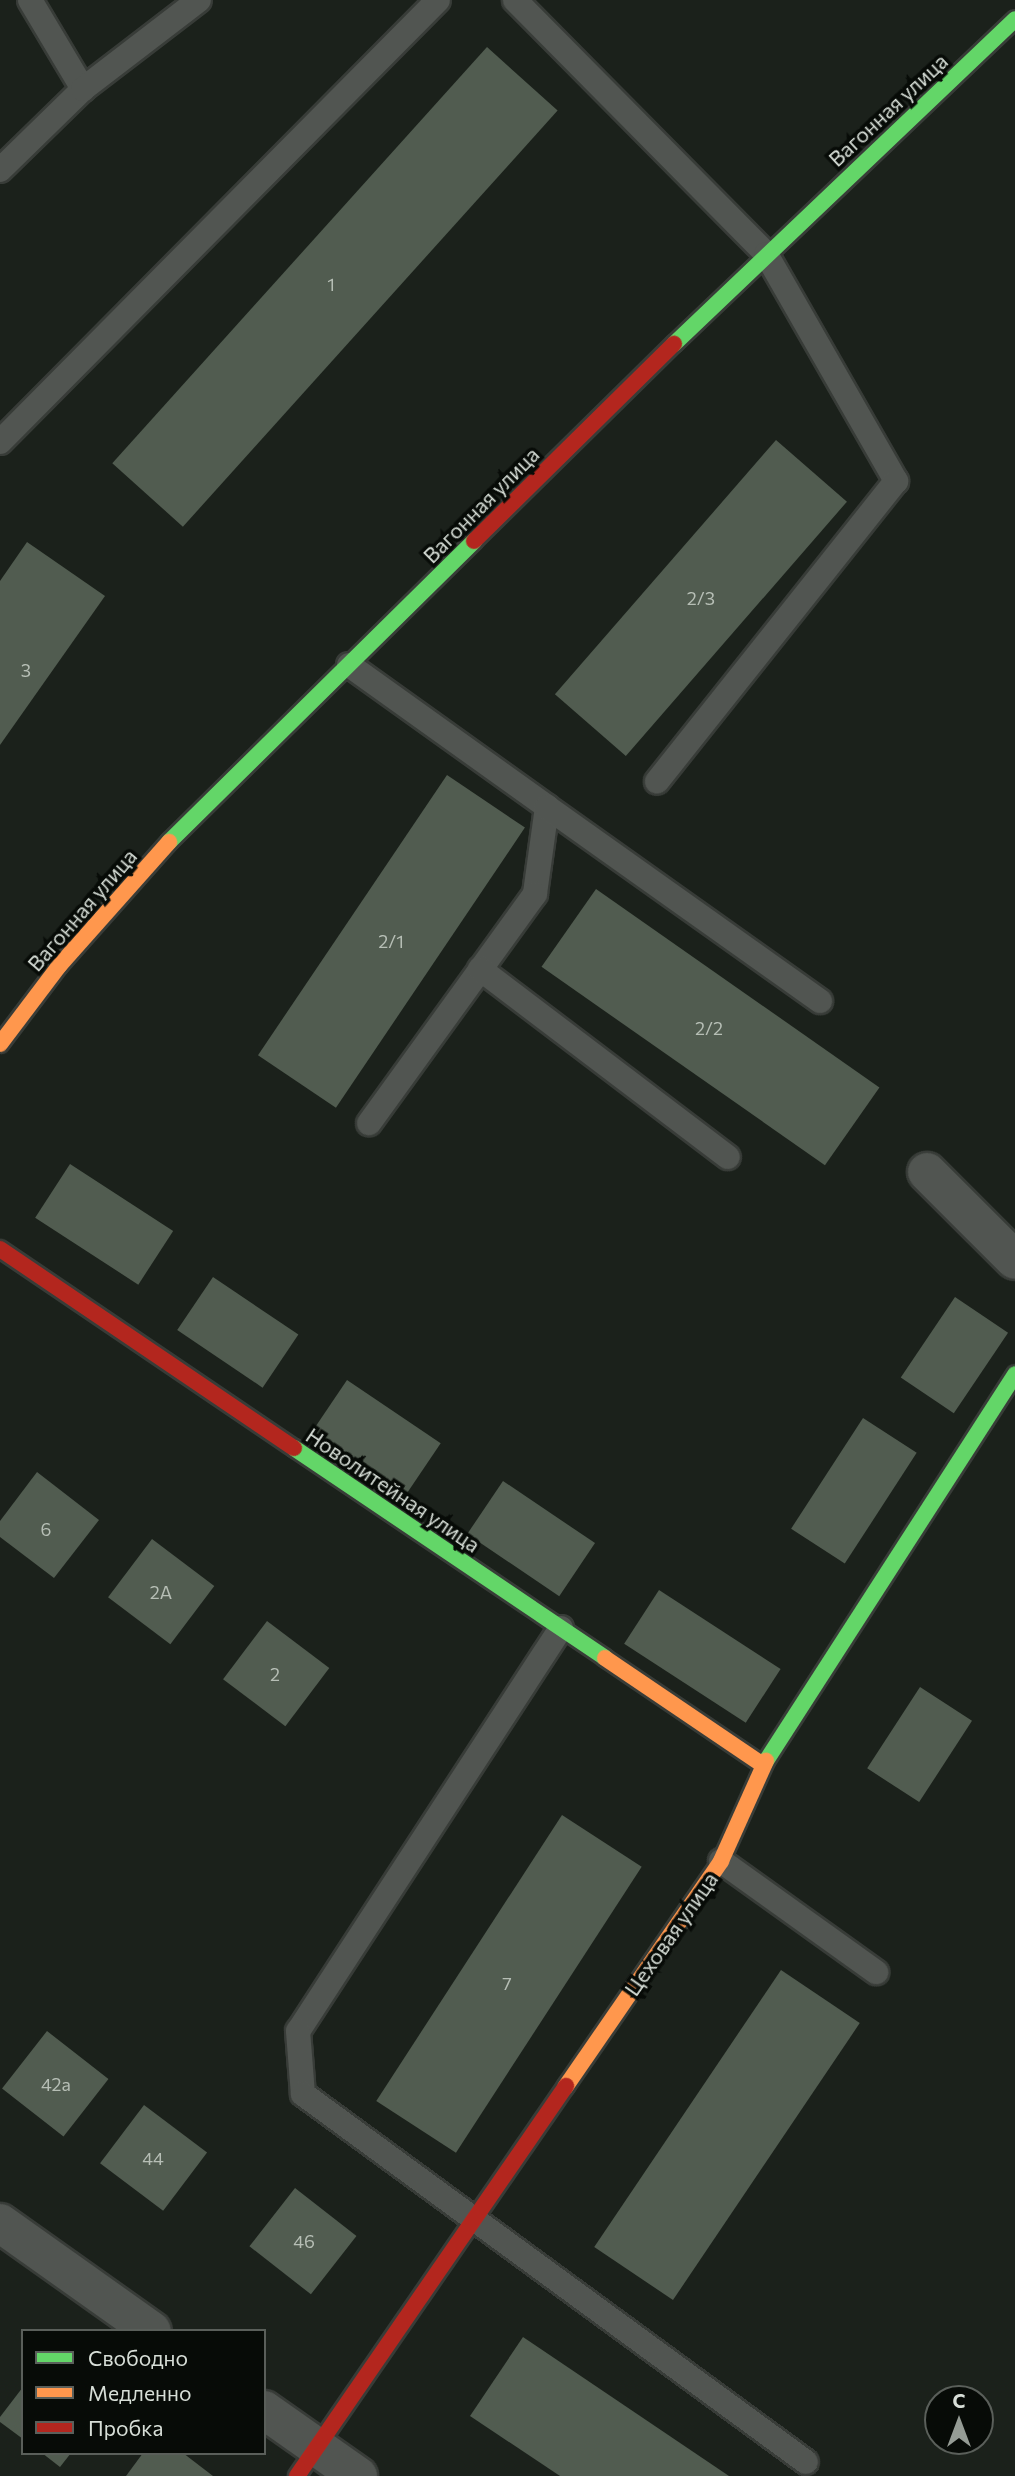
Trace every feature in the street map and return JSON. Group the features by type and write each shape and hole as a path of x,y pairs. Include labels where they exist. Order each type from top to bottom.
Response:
{"street":[{"name":"Вагонная улица","path":"0,1044 59,966 174,837 766,254 1015,19"},
{"path":"928,1172 1015,1259"},
{"name":"Новолитейная улица","path":"0,1249 763,1765"},
{"name":"Цеховая улица","path":"307,2462 721,1861 763,1765 1015,1374"},
{"path":"0,2223 149,2329"},
{"path":"266,2412 307,2462 358,2476"}],"lane":[{"path":"30,0 83,89"},
{"path":"0,170 83,89 199,0"},
{"path":"0,442 438,0"},
{"path":"515,0 766,254 896,481 657,782"},
{"path":"349,665 821,1001"},
{"path":"369,1123 535,894 547,807"},
{"path":"480,970 728,1157"},
{"path":"561,1628 298,2031 303,2094 806,2462"},
{"path":"721,1861 876,1972"}],"building":[{"path":"487,47 558,111 183,527 112,463"},
{"path":"776,440 847,502 626,756 555,694"},
{"path":"27,542 105,596 0,745 0,581"},
{"path":"447,775 525,828 336,1108 258,1055"},
{"path":"596,889 879,1087 825,1165 542,967"},
{"path":"70,1164 173,1231 138,1285 35,1218"},
{"path":"213,1277 298,1335 263,1388 177,1330"},
{"path":"955,1297 1008,1333 954,1413 901,1377"},
{"path":"347,1380 441,1443 405,1496 311,1433"},
{"path":"863,1418 917,1453 845,1564 791,1529"},
{"path":"37,1472 99,1520 54,1578 0,1537 0,1521"},
{"path":"503,1481 595,1543 559,1596 467,1534"},
{"path":"152,1539 214,1586 170,1644 108,1597"},
{"path":"659,1590 781,1669 746,1723 624,1644"},
{"path":"267,1621 329,1668 285,1726 223,1679"},
{"path":"920,1687 972,1721 919,1802 867,1768"},
{"path":"562,1815 642,1867 456,2153 376,2101"},
{"path":"781,1970 860,2023 673,2300 594,2247"},
{"path":"47,2031 108,2079 64,2137 2,2089"},
{"path":"144,2105 207,2153 163,2211 100,2163"},
{"path":"295,2188 356,2236 311,2294 249,2246"},
{"path":"523,2337 729,2476 560,2476 470,2416"},
{"path":"21,2390 21,2438 0,2422 0,2417"},
{"path":"45,2455 69,2455 60,2467"},
{"path":"142,2455 186,2455 213,2476 126,2476"}],"traffic: fast":[{"path":"674,344 1015,19"},
{"path":"169,842 474,541"},
{"path":"766,1761 1015,1374"},
{"path":"294,1448 605,1658"}],"traffic: slow":[{"path":"0,1044 59,966 169,842"},
{"path":"605,1658 763,1765"},
{"path":"566,2086 721,1861 766,1761"}],"traffic: jam":[{"path":"474,541 674,344"},
{"path":"0,1249 294,1448"},
{"path":"297,2476 566,2086"}]}
